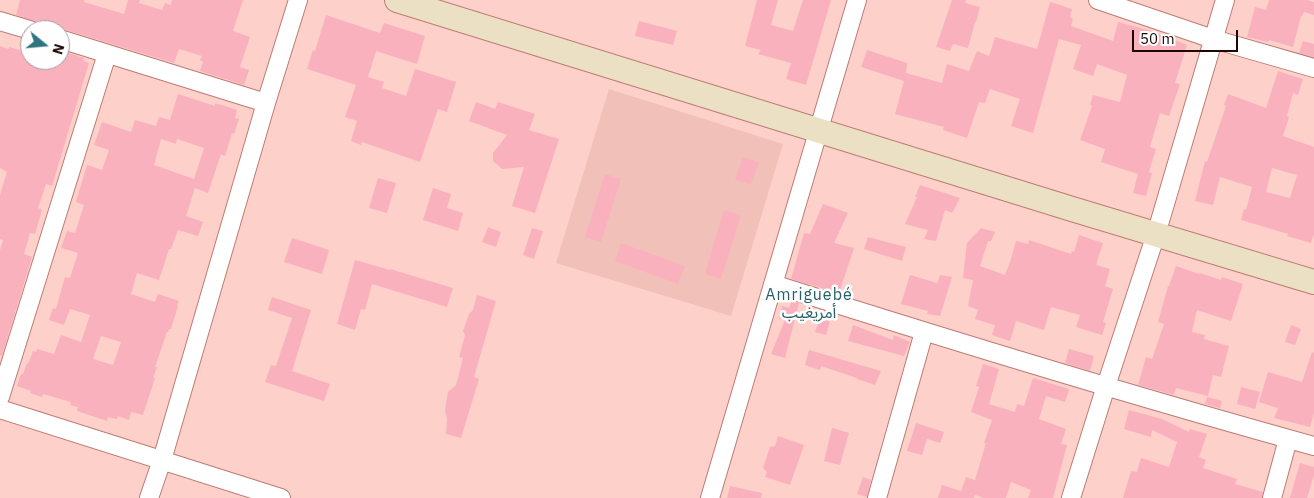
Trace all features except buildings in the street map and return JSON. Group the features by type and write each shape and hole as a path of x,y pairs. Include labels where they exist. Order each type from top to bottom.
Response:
{"street":[{"path":"149,498 162,460 266,102 298,0"},
{"path":"397,0 821,123 1158,228 1314,282"},
{"path":"443,0 690,77 821,123"},
{"path":"710,498 857,0"},
{"path":"1098,0 1213,39 1314,68"},
{"path":"1071,498 1158,228 1225,0"},
{"path":"0,21 20,27"},
{"path":"70,42 266,102"},
{"path":"0,396 107,54"},
{"path":"1158,228 1314,266"},
{"path":"773,284 924,332 1314,446"},
{"path":"877,498 924,332"},
{"path":"0,409 281,498"},
{"path":"1272,498 1288,439"}],"shaded area":[{"path":"609,89 783,144 731,316 556,263"}],"district":[{"name":"Amriguebé أمريغيب","path":"809,304"}]}
